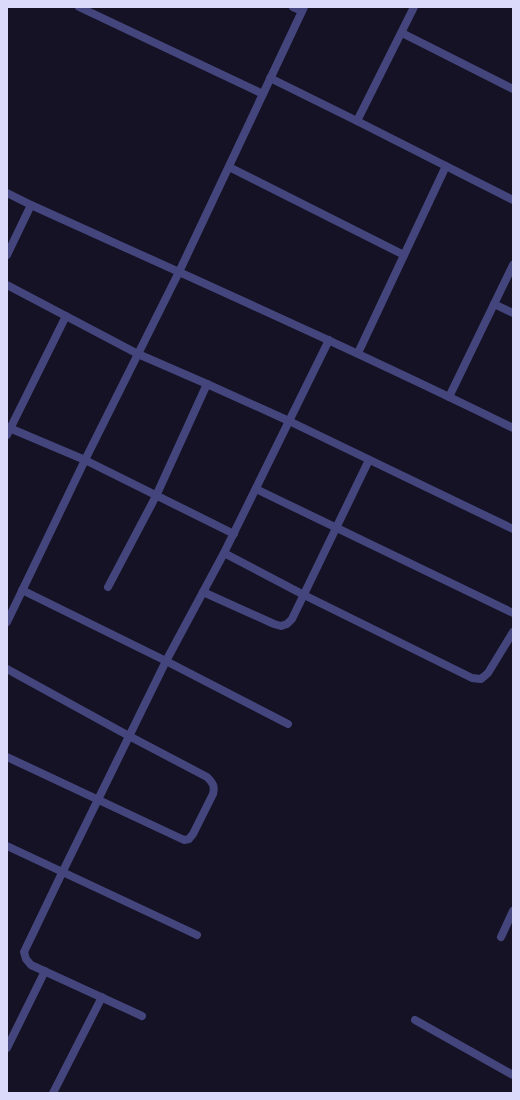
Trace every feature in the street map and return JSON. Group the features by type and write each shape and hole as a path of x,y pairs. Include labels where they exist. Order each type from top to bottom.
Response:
{"street":[{"path":"79,7 263,94"},
{"path":"7,622 85,460 179,272 303,9 293,7"},
{"path":"357,121 414,7"},
{"path":"402,33 513,89"},
{"path":"270,78 513,200"},
{"path":"358,353 446,166"},
{"path":"228,167 404,255"},
{"path":"7,193 358,353 513,428"},
{"path":"7,255 31,205"},
{"path":"449,397 513,265"},
{"path":"7,286 138,354 289,421 513,529"},
{"path":"494,304 513,313"},
{"path":"66,316 8,430 85,460 234,534"},
{"path":"142,1016 31,965 26,959 24,952 166,661 234,534 329,340"},
{"path":"108,588 156,496 207,384"},
{"path":"203,592 274,624 281,626 287,624 292,619 304,595 369,460"},
{"path":"256,489 513,613"},
{"path":"224,553 304,595 472,678 481,679 488,674 513,632"},
{"path":"22,590 166,661 288,724"},
{"path":"7,669 207,777 215,788 193,834 189,839 184,840 7,757"},
{"path":"7,846 197,935"},
{"path":"501,937 513,911"},
{"path":"7,1048 45,971"},
{"path":"54,1093 102,997"},
{"path":"415,1020 513,1075"}]}
